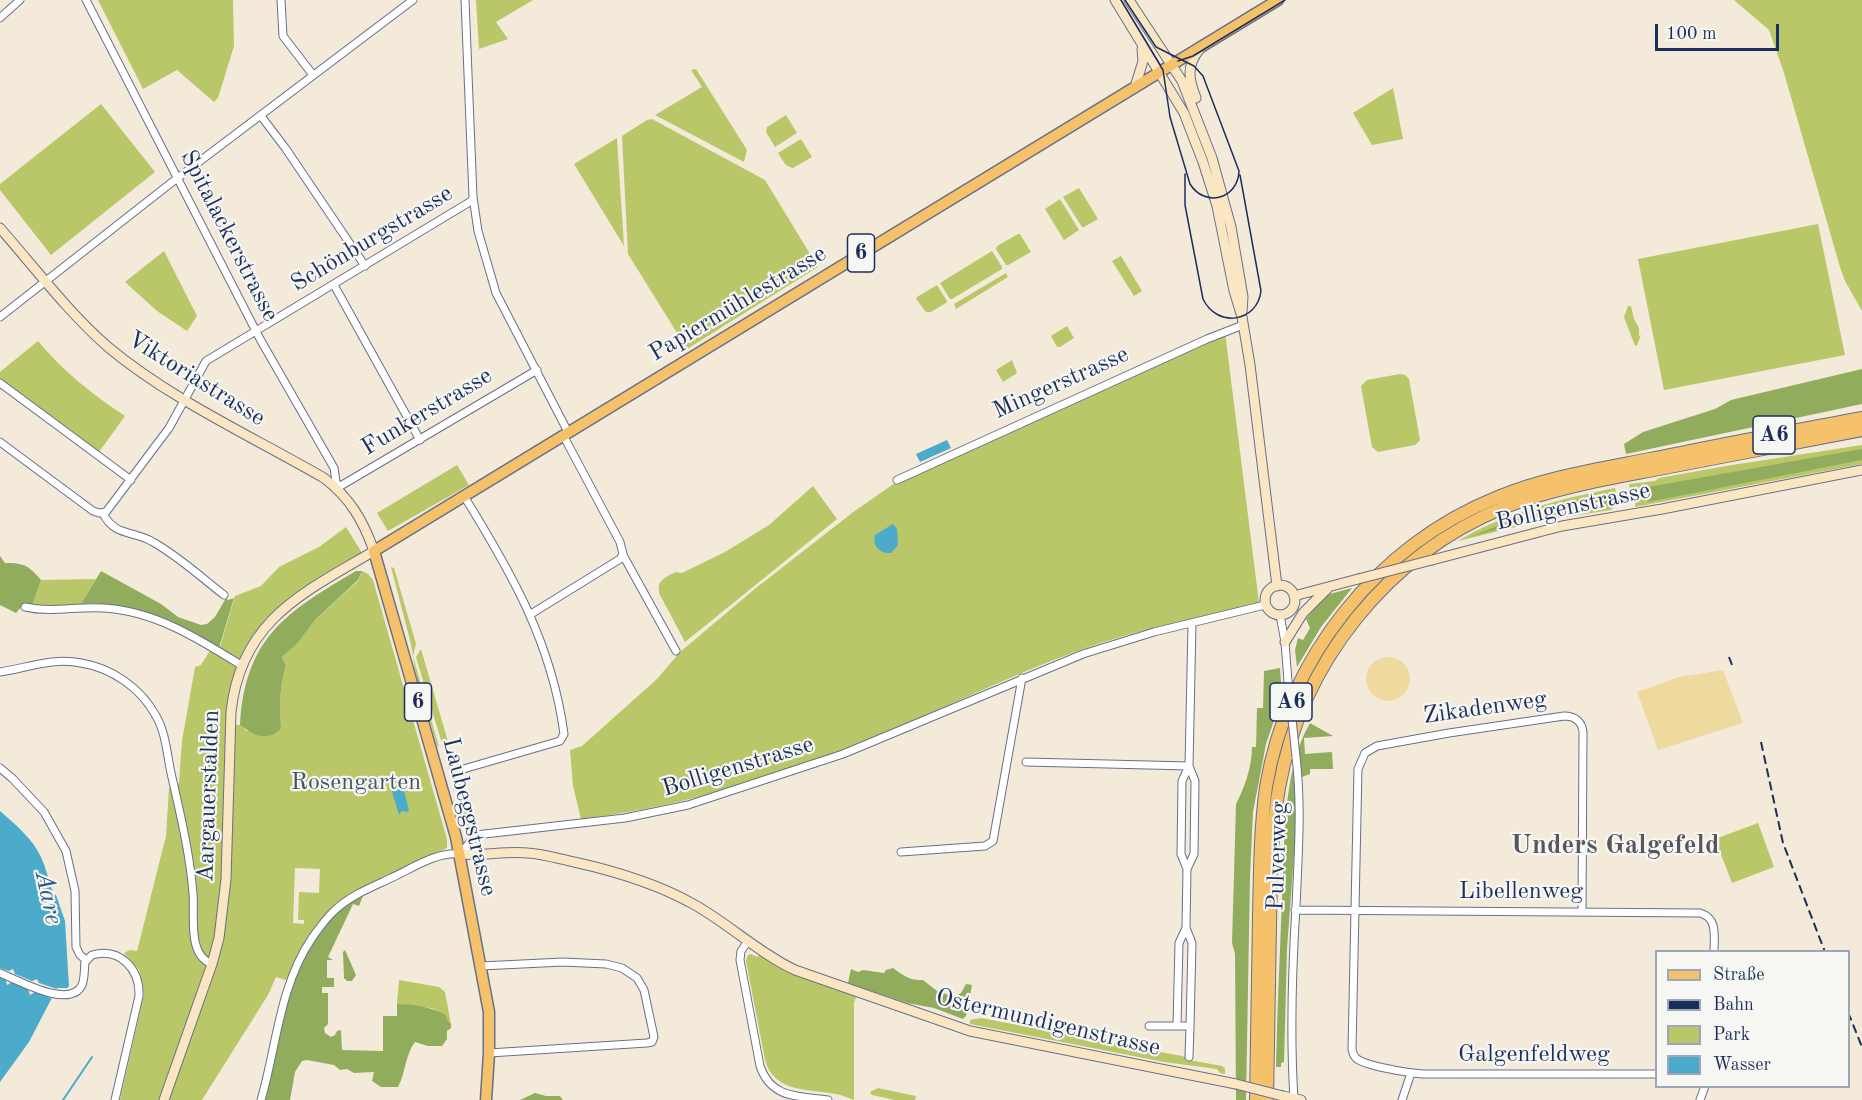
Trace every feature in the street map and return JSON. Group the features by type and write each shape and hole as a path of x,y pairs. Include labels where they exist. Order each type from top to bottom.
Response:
{"highway":[{"name":"A6","path":"1256,1100 1260,854 1263,809 1271,765 1290,704 1313,658 1338,621 1372,580 1383,569 1437,529 1477,506 1520,489 1598,469 1862,418"},
{"name":"A6","path":"1268,1100 1272,854 1279,788 1288,747 1308,693 1335,646 1361,610 1407,566 1444,538 1484,517 1525,500 1599,480 1862,430"}],"main road":[{"path":"1115,0 1141,46 1144,58 1136,87"},
{"path":"1129,0 1172,65 1188,95 1209,160 1234,291 1243,321 1262,454 1277,586"},
{"name":"Papiermühlestrasse","path":"374,550 1278,0"},
{"path":"1130,26 1182,108 1209,160"},
{"path":"1203,45 1192,62 1189,79 1210,138 1209,160"},
{"name":"Viktoriastrasse","path":"0,228 76,315 107,346 135,368 184,399 324,478 337,488 356,510 374,550"},
{"name":"Bolligenstrasse","path":"1294,596 1569,524 1662,509 1862,470"},
{"name":"Aargauerstalden","path":"164,1100 219,938 225,889 231,712 233,689 241,665 261,631 285,607 374,550"},
{"name":"Laubeggstrasse","path":"374,550 460,854 489,1012 486,1100"},
{"path":"1277,586 1287,587 1294,596 1292,609 1287,614 1280,615 1270,612 1265,605 1267,592 1277,586"},
{"path":"1285,642 1303,613 1329,587"},
{"name":"Ostermundigenstrasse","path":"460,854 481,856 511,853 534,854 612,871 662,889 693,904 775,960 795,970 956,1027 1236,1084 1298,1099"}],"street":[{"path":"0,18 20,0"},
{"name":"Spitalackerstrasse","path":"86,0 257,332 334,468 337,488"},
{"path":"281,0 283,36 313,75"},
{"path":"2,313 412,0"},
{"path":"465,0 474,200 478,231 493,286 537,370 620,542 623,555 676,651"},
{"path":"261,116 365,266"},
{"name":"Schönburgstrasse","path":"100,513 111,508 169,428 206,362 474,200"},
{"path":"334,285 420,440"},
{"name":"Mingerstrasse","path":"897,480 1243,321"},
{"name":"Funkerstrasse","path":"337,488 537,370"},
{"path":"0,383 131,480"},
{"path":"0,442 100,513 112,526 123,533 153,542 224,595"},
{"path":"460,770 560,741 564,732 552,674 531,614 507,566 464,496"},
{"path":"531,614 617,561 623,555"},
{"name":"Bolligenstrasse","path":"460,854 470,840 478,834 625,818 688,805 776,778 843,754 1022,678 1116,643 1265,605"},
{"path":"25,608 48,610 107,608 144,615 193,636 241,665"},
{"name":"Pulverweg","path":"1280,615 1285,642 1301,813 1295,910 1293,1038 1298,1099"},
{"path":"1187,869 1194,854 1195,781 1189,766 1192,623"},
{"path":"0,672 54,662 72,661 89,664 119,676 153,710 163,734 183,826 193,894 196,947 202,959 212,964"},
{"path":"901,852 985,846 993,841 1022,678"},
{"name":"Zikadenweg","path":"1355,910 1358,769 1365,753 1377,746 1400,741 1567,716 1578,720 1583,730 1582,912"},
{"path":"1026,762 1189,766"},
{"path":"1189,766 1183,778 1181,854 1187,869 1186,928 1192,943 1189,1057"},
{"path":"0,768 44,812 66,850 75,891 76,946 80,955 86,960"},
{"path":"261,1100 279,1017 292,974 330,914 348,900 439,855 460,854"},
{"name":"Libellenweg","path":"1295,910 1704,914 1714,924 1714,950"},
{"name":"Galgenfeldweg","path":"1355,910 1353,1055 1362,1062 1411,1073 1655,1074"},
{"path":"1178,1026 1179,943 1186,928"},
{"path":"748,941 741,951 740,962 764,1077 780,1092 828,1100"},
{"path":"86,960 96,954 116,954 130,965 138,981 138,1001 115,1100"},
{"path":"0,973 55,995 70,994 80,988 83,983 86,960"},
{"path":"481,966 563,962 606,964 622,968 637,978 644,990 653,1040 647,1043 489,1053"},
{"path":"1149,1026 1190,1026"},
{"path":"1402,1100 1411,1073"}],"green space":[{"path":"98,0 233,0 234,46 218,98 214,102 177,70 143,89"},
{"path":"476,0 533,0 496,22 508,39 479,49"},
{"path":"1734,0 1862,0 1862,311 1840,267 1784,73 1769,30"},
{"path":"696,69 747,150 744,162 655,115 702,87 691,70"},
{"path":"1393,88 1403,139 1372,145 1353,113"},
{"path":"101,104 155,172 51,255 0,190 0,184"},
{"path":"786,115 797,133 775,147 766,132 767,127"},
{"path":"652,119 765,180 818,267 687,349 628,254 622,136"},
{"path":"617,139 624,246 574,164"},
{"path":"801,139 812,157 793,168 790,167 778,153"},
{"path":"1079,188 1098,219 1084,227 1063,197"},
{"path":"1060,199 1079,230 1064,240 1045,209"},
{"path":"1818,224 1845,355 1664,390 1638,259"},
{"path":"1018,234 1031,252 1006,265 996,249 997,246"},
{"path":"164,251 197,316 187,331 157,311 125,282"},
{"path":"992,251 1002,269 950,299 940,283"},
{"path":"1121,256 1142,291 1134,296 1112,261"},
{"path":"1006,273 1008,277 956,309 954,304"},
{"path":"937,285 947,301 931,312 926,312 916,299"},
{"path":"1628,306 1631,306 1639,328 1639,336 1641,335 1635,346 1624,317"},
{"path":"1067,326 1074,338 1057,347 1051,336"},
{"path":"1225,332 1259,603 1149,629 1083,649 874,738 780,773 682,801 581,819 573,786 570,750 582,746 657,679 680,652 756,588 852,513 899,480"},
{"path":"38,341 79,382 125,416 99,452 0,379 0,372"},
{"path":"1012,360 1017,373 1003,382 996,370"},
{"path":"1862,369 1862,404 1626,454 1624,444 1643,432 1715,409 1731,400"},
{"path":"1400,374 1409,379 1420,440 1415,445 1378,452 1372,447 1361,386 1367,380"},
{"path":"1862,445 1862,464 1635,507 1636,499 1643,495 1631,494 1629,484 1726,466"},
{"path":"1862,449 1862,460 1648,502 1645,498 1645,491 1648,487"},
{"path":"457,465 469,485 388,531 377,513"},
{"path":"813,486 837,519 685,642 660,595 659,586 662,580 725,552 769,525"},
{"path":"1615,488 1616,500 1611,510 1540,521 1458,541 1515,514 1554,502"},
{"path":"1608,494 1613,498 1610,506 1539,518 1469,537 1550,506"},
{"name":"Rosengarten","path":"346,527 364,556 304,592 249,648 230,725 240,725 247,731 281,730 281,689 286,666 282,657 297,644 315,620 358,581 362,571 368,574 373,580 447,839 447,848 370,886 306,943 286,980 276,977 268,995 202,1100 120,1100 144,994 139,970 124,953 130,950 137,951 166,836 169,788 179,783 182,741 195,667 201,665 214,644 220,647 235,596 261,586 279,567 319,547","holes":["295,868 320,869 319,893 299,892 298,920 304,920 304,924 293,923"]},
{"path":"0,556 5,563 25,566 41,580 32,606 24,604 16,613 0,605"},
{"path":"391,567 394,568 416,644 413,656 439,747 415,670 411,644"},
{"path":"101,571 161,604 178,617 201,625 207,624 215,617 226,598 228,600 234,598 219,648 171,622 136,609 81,604"},
{"path":"356,571 362,571 358,580 315,620 297,644 282,657 286,666 281,689 281,729 270,735 260,736 240,725 250,670 260,649 290,615 309,600"},
{"path":"96,579 81,604 60,607 32,606 41,580"},
{"path":"1352,588 1321,627 1297,667 1295,650 1298,638 1303,640 1310,628 1306,619 1313,610 1312,607 1330,594"},
{"path":"421,649 449,745 443,747 416,657"},
{"path":"1280,668 1282,697 1266,744 1253,812 1246,1100 1236,1100 1235,954 1232,943 1236,804 1251,762 1252,747 1256,747 1257,708 1263,708 1264,671"},
{"path":"1310,723 1333,736 1304,738 1305,754 1332,752 1333,769 1310,769 1310,774 1294,780 1297,814 1287,949 1284,1062 1281,1063 1281,1067 1276,1067 1287,808 1294,763 1301,742"},
{"path":"451,752 458,778 452,780 445,754"},
{"path":"459,781 473,829 467,831 459,796 453,783"},
{"path":"1758,823 1774,867 1732,883 1715,839"},
{"path":"364,893 359,906 353,904 328,957 333,960 327,960 327,978 334,978 334,987 322,987 322,993 328,993 328,1024 324,1028 325,1033 331,1037 341,1030 342,1050 383,1051 383,1016 397,1016 397,1004 403,1004 415,1005 445,1014 451,1024 451,1028 447,1031 447,1039 442,1046 428,1046 415,1042 409,1052 398,1087 381,1087 372,1081 374,1072 354,1073 347,1069 340,1070 334,1065 307,1060 302,1061 295,1072 290,1100 264,1100 282,1018 296,974 308,950 336,911"},
{"path":"345,950 356,975 352,981 344,978 343,952"},
{"path":"748,955 757,957 759,955 794,974 856,997 854,1003 854,1100 838,1094 794,1088 776,1079 770,1071 765,1060 746,961"},
{"path":"893,968 907,977 923,980 937,991 955,997 961,993 966,984 972,985 966,1016 963,1019 934,1008 907,1003 848,983 851,969 858,972 863,970 884,973"},
{"path":"399,980 439,987 445,992 451,1024 445,1014 431,1008 397,1004"},
{"path":"981,1018 1187,1057 1189,1060 1222,1066 1225,1074 1220,1073 1217,1069 1164,1062 970,1024 970,1020"},
{"path":"878,1088 916,1096 915,1100 895,1100 872,1095 870,1092"},
{"path":"535,1093 560,1096 563,1100 520,1100"}],"sand":[{"path":"1388,657 1403,664 1410,679 1403,694 1388,701 1373,694 1366,679 1373,664"},
{"path":"1723,670 1743,723 1658,750 1637,692 1679,677"}],"water":[{"path":"947,440 951,448 920,462 916,454"},
{"path":"893,524 897,529 898,545 891,553 883,552 876,546 875,535"},
{"path":"401,779 409,810 408,812 402,811 399,815 389,782"},
{"name":"Aare","path":"0,811 28,838 38,850 43,861 65,921 69,986 57,988 29,1042 0,1082"}],"pier":[{"path":"0,968 9,971 13,969 15,974 32,981 37,979 39,983 57,989 53,999 35,992 30,995 28,989 12,982 7,985 6,980 0,977"}],"waterway":[{"path":"63,1100 92,1057"}],"tram line":[{"path":"1121,0 1163,70 1170,117 1190,184 1204,196 1212,198 1227,194 1237,181 1239,171 1203,76 1194,66 1156,47 1125,0"},
{"path":"1178,61 1193,56 1285,0"},
{"path":"1185,174 1185,205 1203,299 1209,308 1226,318 1236,318 1252,310 1258,302 1261,291 1240,175"}],"railway":[{"path":"1729,657 1732,665"},
{"path":"1761,742 1783,843 1824,950"},
{"path":"1850,1017 1862,1047"}],"district":[{"name":"Unders Galgefeld","path":"1615,846"}]}
